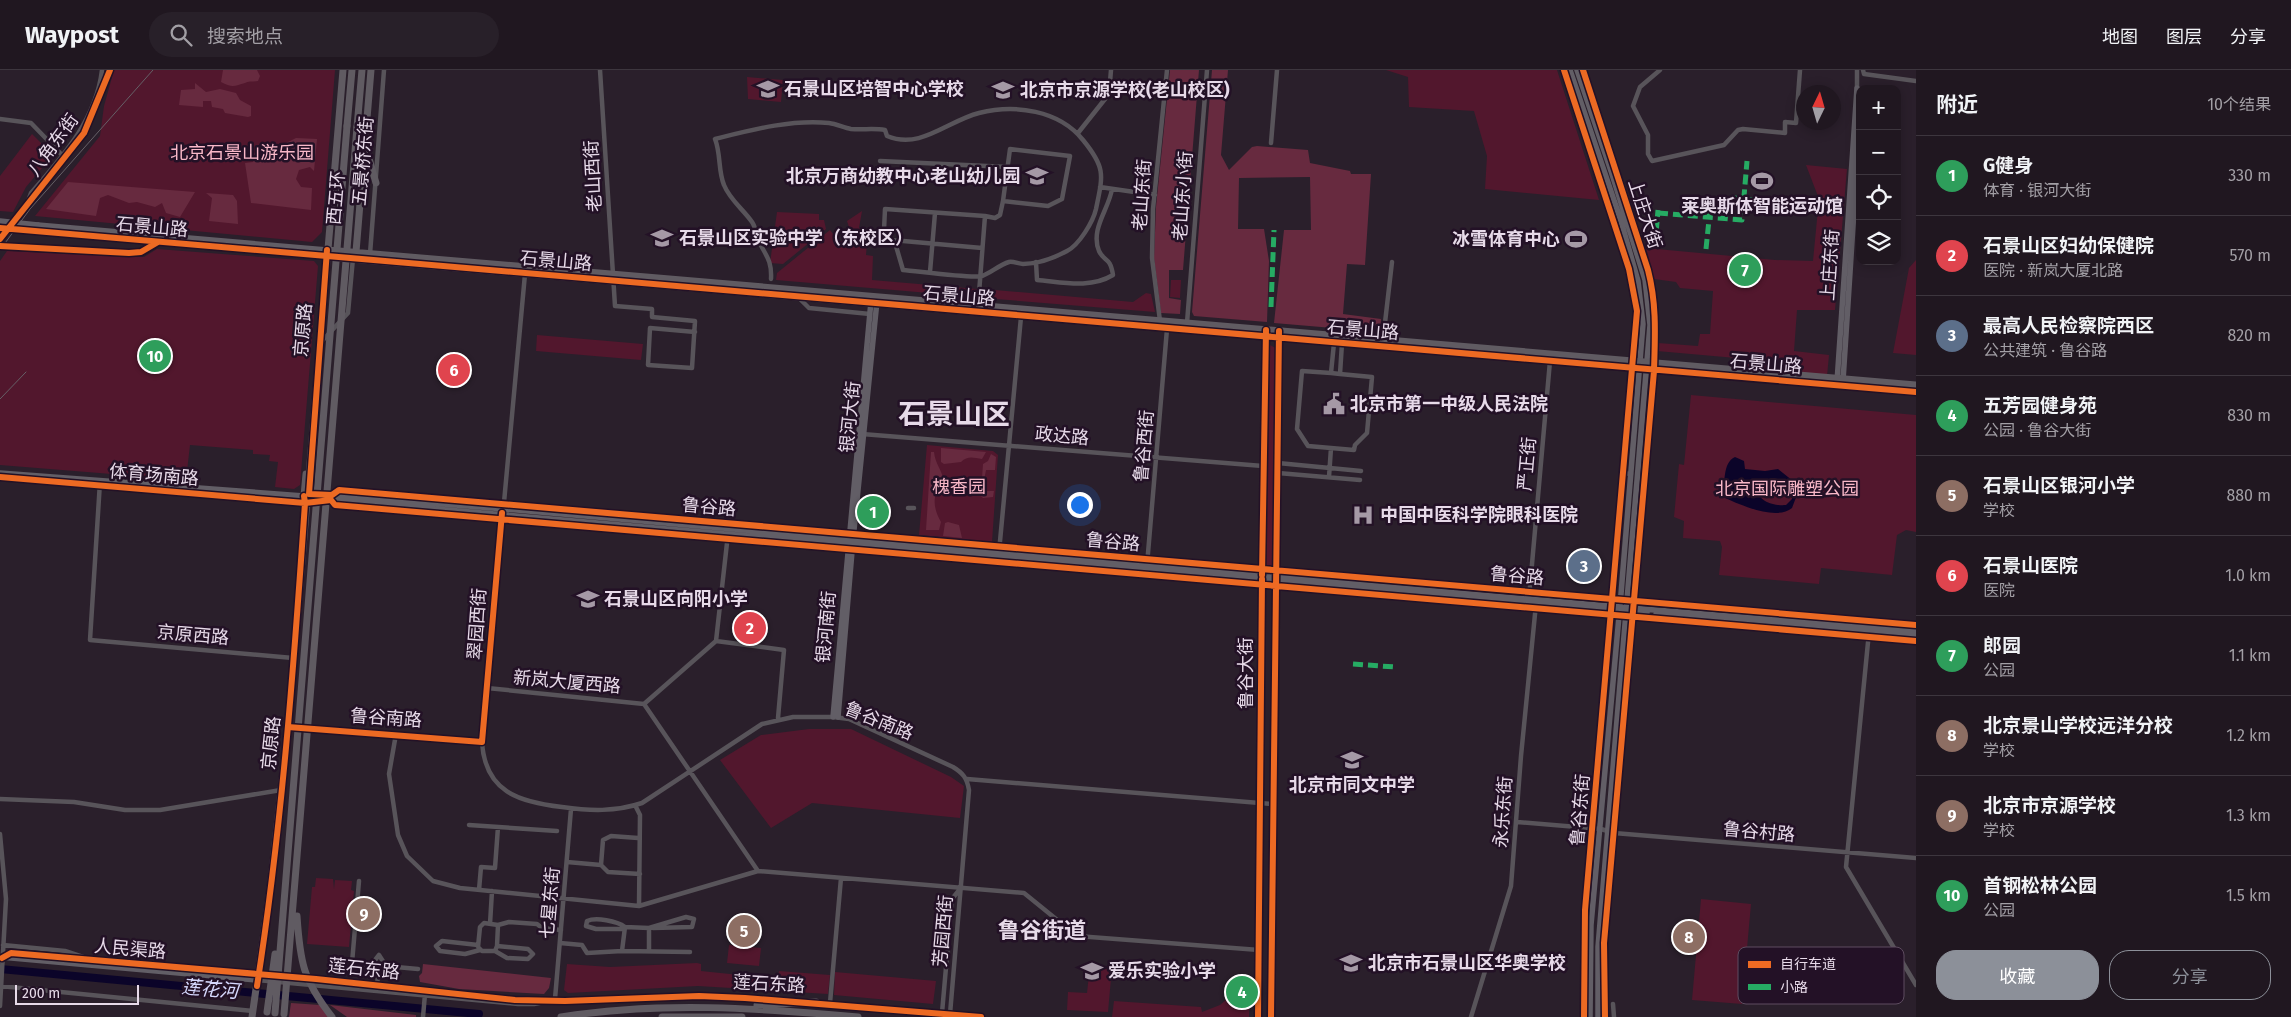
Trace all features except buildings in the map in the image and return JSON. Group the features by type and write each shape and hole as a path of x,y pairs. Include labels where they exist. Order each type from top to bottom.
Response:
{"highway":[{"path":"327,254 343,70"},
{"name":"西五环","path":"275,1015 283,897 352,70"},
{"name":"西五环","path":"284,1016 362,70"},
{"path":"354,256 371,70"},
{"path":"365,143 376,183"},
{"name":"石景山路","path":"327,254 525,274 612,277 798,297 978,306 1160,321 1266,333"},
{"name":"京原路","path":"306,498 322,341 327,254"},
{"name":"京原路","path":"253,1011 288,726 327,254"},
{"name":"石景山路","path":"354,256 370,254 874,300 1021,317 1167,329 1383,340 1646,367 1840,382 1916,385"},
{"name":"石景山路","path":"1279,334 1342,343 1631,369 1646,367"},
{"name":"石景山路","path":"1840,382 1916,392"},
{"path":"266,1015 283,897"},
{"path":"295,897 300,956 308,980 320,1002 332,1017"},
{"path":"320,1002 337,1017"},
{"path":"719,1008 816,1002"},
{"name":"莲石东路","path":"561,1017 639,1008 719,1008 858,1017"},
{"name":"莲石东路","path":"662,1017 742,1017"}],"main road":[{"name":"八角东街","path":"104,70 104,81"},
{"path":"104,81 110,70"},
{"name":"上庄大街","path":"1570,70 1621,221 1638,281 1646,367"},
{"name":"上庄大街","path":"1577,70 1645,280 1650,312 1646,367"},
{"name":"上庄东街","path":"1840,382 1856,123"},
{"name":"上庄东街","path":"1840,382 1859,130"},
{"name":"石景山路","path":"0,221 327,254"},
{"name":"石景山路","path":"0,228 327,254"},
{"name":"银河大街","path":"861,434 870,314 874,300"},
{"name":"银河大街","path":"851,542 874,300"},
{"name":"鲁谷大街","path":"1258,1017 1266,333"},
{"name":"鲁谷大街","path":"1270,1017 1279,334"},
{"name":"鲁谷东街","path":"1598,1017 1598,947 1608,832 1631,474 1646,367"},
{"name":"鲁谷东街","path":"1590,1017 1590,946 1600,829 1646,367"},
{"name":"体育场南路","path":"0,473 100,483"},
{"name":"体育场南路","path":"0,477 306,498"},
{"name":"鲁谷路","path":"306,498 503,512 728,534 999,552 1262,577"},
{"name":"鲁谷路","path":"306,498 503,512 1529,598 1623,609 1916,636"},
{"name":"银河南街","path":"836,717 851,542"},
{"name":"鲁谷路","path":"1276,578 1536,604 1633,608 1916,631"},
{"name":"人民渠路","path":"1,957 11,953 258,980"},
{"name":"人民渠路","path":"1,957 258,980"}],"street":[{"name":"八角东街","path":"25,206 31,193 80,132 98,93 104,70"},
{"name":"五景桥东街","path":"370,254 384,70"},
{"name":"老山西街","path":"600,70 615,306 652,309 652,317 695,321 694,332"},
{"path":"1078,133 1109,94 1112,70"},
{"name":"老山东街","path":"1160,321 1152,258 1155,195 1168,70"},
{"name":"老山东小街","path":"1187,324 1207,70"},
{"path":"1271,143 1277,70"},
{"path":"1660,70 1640,86 1633,106 1648,134 1648,154 1652,162 1724,145 1738,130 1743,128 1784,133 1785,122 1796,123 1800,70"},
{"name":"上庄东街","path":"1857,70 1858,85"},
{"path":"1863,70 1864,74 1916,81"},
{"name":"八角东街","path":"0,240 84,133 99,100 104,81"},
{"path":"771,279 772,268 766,251 758,240 754,224 734,202 724,184 719,151 715,140 763,128 811,122 831,123 848,128 886,130 887,136 910,141 923,138 979,113 1006,110 1041,112 1053,116 1078,133 1091,148 1102,169 1094,218 1070,250 1051,259 1025,264 1010,262 980,277 903,270 896,246 884,230 885,209 995,218 1000,215 1010,149 1070,156 1062,199 1048,206 1003,201"},
{"path":"0,119 31,123 62,154"},
{"path":"880,161 1008,168"},
{"path":"1100,187 1155,195"},
{"path":"1036,262 1037,280 1091,283 1104,280 1113,275 1111,263 1100,252 1097,236 1100,221 1110,201 1112,189"},
{"path":"930,272 935,213"},
{"path":"978,306 985,216"},
{"path":"892,240 982,248"},
{"path":"0,246 129,253 140,252 158,242"},
{"path":"322,341 348,313 354,256"},
{"path":"1383,340 1392,262"},
{"name":"翠园西街","path":"482,742 525,274"},
{"path":"798,297 809,308 870,314"},
{"path":"999,552 1021,317"},
{"path":"650,328 694,332 692,368 648,366 650,328"},
{"name":"鲁谷西街","path":"1147,565 1167,329"},
{"path":"1331,373 1334,342"},
{"path":"1340,374 1342,343"},
{"name":"严正街","path":"1529,598 1550,361"},
{"path":"1633,608 1646,367"},
{"path":"1631,369 1623,473 1631,474"},
{"path":"1302,371 1331,373 1372,378 1367,433 1355,445 1354,450 1308,446 1297,429 1302,371"},
{"name":"政达路","path":"861,434 1263,466"},
{"path":"1329,478 1331,448"},
{"path":"1278,463 1361,471"},
{"path":"1278,473 1360,480"},
{"name":"京原西路","path":"100,483 90,640 293,658"},
{"path":"908,508 914,508"},
{"path":"728,534 716,641 644,704 758,871"},
{"name":"永乐东街","path":"1471,1017 1512,886 1536,604"},
{"path":"1869,632 1846,867 1893,947"},
{"path":"716,641 784,650 778,718"},
{"name":"新岚大厦西路","path":"487,688 644,704"},
{"name":"鲁谷南路","path":"288,726 482,742 489,772 502,788 528,802 571,809 612,811 635,805 689,772 754,728 778,718 836,717 849,719 953,767 967,779"},
{"name":"鲁谷南路","path":"396,734 390,774 398,835 407,856 433,880 460,888 639,906 758,871 1024,893 1077,936 1260,950"},
{"path":"961,888 969,790 967,779 1273,804"},
{"path":"0,799 74,802 125,810 160,810 281,790"},
{"path":"635,805 640,815 638,838 639,906"},
{"name":"七星东街","path":"555,999 571,809"},
{"name":"鲁谷村路","path":"1516,822 1600,829 1608,832 1916,858"},
{"path":"469,825 556,832"},
{"path":"479,890 481,867 495,868 498,828"},
{"path":"0,834 6,879 0,1006"},
{"path":"601,865 603,840 611,836 638,838"},
{"path":"567,862 601,865 608,872 640,874"},
{"path":"830,1003 841,878"},
{"path":"359,881 352,963 418,969"},
{"name":"芳园西街","path":"942,1013 952,899 961,888"},
{"name":"芳园西街","path":"950,1014 961,888"},
{"path":"490,924 492,891"},
{"path":"625,928 610,921 587,921 586,926 589,929 625,928 651,928 692,927 694,919 686,917 651,928"},
{"path":"479,947 480,927 484,923 498,925 509,922 537,924 542,928 561,930"},
{"path":"496,949 498,925"},
{"path":"622,951 625,928"},
{"path":"649,950 651,928"},
{"path":"479,947 465,954 440,952 436,946 442,941 496,949 528,949 533,954 528,959 507,958 496,949"},
{"path":"560,943 580,944 587,953 649,950 690,952"},
{"path":"3,945 65,951 95,961"},
{"path":"372,964 380,955 386,966"},
{"path":"377,985 379,965"},
{"path":"1904,965 1916,985"},
{"name":"莲石东路","path":"258,980 377,985 518,1004 549,1002 555,999 565,1001 699,996 830,1003 977,1017"},
{"name":"莲石东路","path":"258,980 425,992"},
{"path":"0,985 253,1011"},
{"path":"423,1016 425,992"},
{"path":"1613,1004 1614,1017"}],"green space":[{"name":"北京石景山游乐园","path":"114,70 335,70 322,232 312,242 35,216 100,136 104,106"},
{"path":"1386,70 1557,70 1599,200 1485,189 1487,156 1474,111 1409,107 1408,77"},
{"path":"747,77 783,80 781,102 748,99"},
{"path":"32,134 53,155 26,187 13,212 0,211 0,176"},
{"path":"1806,165 1847,169 1835,310 1797,310 1794,351 1829,355 1827,376 1748,368 1736,358 1657,351 1658,343 1698,346 1700,334 1710,334 1713,291 1680,288 1676,282 1654,279 1646,248 1775,260 1813,261 1819,199"},
{"path":"862,211 859,228 868,229 866,255 873,256 872,280 977,289 976,297 776,280 777,273 830,230 839,242 852,236 847,221"},
{"path":"777,212 819,214 819,220 824,220 826,229 783,264 770,263"},
{"path":"157,249 314,261 318,266 300,485 294,489 275,487 278,462 269,461 270,455 253,454 253,450 190,445 186,480 0,465 0,261 7,251 144,257"},
{"path":"1916,260 1916,355 1893,353 1909,268"},
{"path":"1171,280 1181,280 1180,298 1170,297"},
{"path":"983,289 1133,302 1146,293 1151,294 1155,312 983,298"},
{"path":"537,335 643,344 641,360 536,351"},
{"path":"1270,345 1277,349 1274,566 1265,565 1268,347"},
{"name":"北京国际雕塑公园","path":"1691,395 1916,415 1916,532 1906,530 1897,535 1892,575 1821,568 1819,584 1719,575 1722,547 1720,541 1683,538 1684,521 1674,517 1679,464 1684,465"},
{"name":"槐香园","path":"927,445 993,451 998,455 992,542 919,535"},
{"path":"809,729 851,729 951,777 964,786 960,818 812,803 771,828 720,760 761,735"},
{"path":"316,878 333,879 334,889 335,880 352,881 351,890 354,891 349,947 307,944 312,887 315,887"},
{"path":"1701,899 1751,904 1747,947 1738,947 1738,1004 1692,1000"},
{"path":"729,945 761,948 759,966 727,963"},
{"path":"567,964 610,967 701,964 701,971 778,979 779,971 830,975 828,994 698,986 568,993 564,990"},
{"path":"1090,965 1112,967 1108,1012 1067,1010 1068,992 1087,993"},
{"path":"835,972 936,981 933,1004 834,995"},
{"path":"1244,984 1250,984 1249,1017 1112,1017 1114,1001 1201,1007 1202,1012 1220,1005"}],"shaded area":[{"path":"223,70 257,70 260,76 258,81 231,86 221,82"},
{"path":"1170,70 1199,70 1183,270 1169,270 1169,298 1181,300 1180,314 1161,313 1154,258 1156,207"},
{"path":"1212,70 1228,70 1221,155 1229,170 1252,147 1257,146 1308,150 1310,163 1350,171 1351,174 1371,174 1365,265 1347,264 1343,314 1381,319 1380,332 1274,323 1284,230 1311,230 1310,177 1239,178 1238,229 1264,229 1269,261 1267,322 1194,316 1192,312"},
{"path":"195,83 206,92 220,89 236,93 240,100 251,106 251,116 225,113 223,109 212,107 211,101 203,101 203,107 179,105 181,90 195,89"},
{"path":"296,138 317,139 314,171 310,167 299,170 296,179 301,187 312,188 311,210 251,203 245,163 253,162 252,152 262,155"},
{"path":"68,182 195,192 180,217 166,213 162,203 155,207 137,202 129,203 108,195 100,198 96,216 46,209"},
{"path":"206,193 233,195 237,201 238,224 209,221 212,198"},
{"path":"941,448 986,452 982,459 969,458 961,462 944,464 941,462"},
{"path":"931,452 934,452 944,483 935,496 936,512 941,522 939,530 926,530"},
{"path":"991,454 996,457 995,470 986,470 982,491 994,491 993,497 983,498 975,490 976,485 982,478 983,464 988,461"},
{"path":"1735,457 1744,461 1745,469 1765,471 1778,469 1793,481 1798,492 1792,508 1785,512 1777,513 1758,511 1725,498 1722,494 1725,474 1731,460","holes":["1781,479 1793,487 1792,499 1786,505 1772,504 1763,500 1757,488 1759,486 1771,487 1774,481"]},
{"path":"945,523 959,525 962,538 943,536"},
{"path":"423,964 551,978 549,988 544,994 459,989 420,982 419,976 422,973"},
{"path":"291,1003 320,1005 329,1017 289,1017"},
{"path":"330,1005 416,1015 416,1017 347,1017"}],"waterway":[{"name":"莲花河","path":"0,969 479,1014"}],"railway":[{"path":"0,250 30,209 153,70"},
{"path":"0,399 26,372"}],"marked path":[{"path":"1658,213 1742,220 1747,161"},
{"path":"1734,198 1775,202"},
{"path":"1649,244 1651,238 1656,234 1658,210"},
{"path":"1706,249 1710,210"},
{"path":"1271,307 1274,230"},
{"path":"1353,664 1395,667"}],"cycle path":[{"path":"0,239 84,133 110,70"},
{"path":"1564,70 1629,269 1637,311 1585,910 1584,1017"},
{"path":"1583,70 1648,270 1655,320 1654,371 1604,943 1605,1017"},
{"path":"0,228 1916,392"},
{"path":"0,246 129,253 141,252 158,242"},
{"path":"327,250 309,494 332,495 339,490 1916,625"},
{"path":"1262,575 1266,330"},
{"path":"1271,1017 1279,331"},
{"path":"0,477 305,503 331,500 335,505 1916,641"},
{"path":"257,986 274,866 292,684 304,496"},
{"path":"288,727 482,742 502,513"},
{"path":"1258,1017 1262,579"},
{"path":"2,958 11,953 316,979 515,1000 565,1001 699,996 981,1017"}],"place":[{"name":"石景山区培智中心学校","path":"768,89"},
{"name":"北京市京源学校(老山校区)","path":"1003,90"},
{"name":"北京万商幼教中心老山幼儿园","path":"1037,176"},
{"name":"莱奥斯体智能运动馆","path":"1762,181"},
{"name":"石景山区实验中学（东校区）","path":"662,238"},
{"name":"冰雪体育中心","path":"1576,239"},
{"name":"郎园","path":"1745,270"},
{"name":"首钢松林公园","path":"155,356"},
{"name":"石景山医院","path":"454,370"},
{"name":"北京市第一中级人民法院","path":"1334,404"},
{"name":"G健身","path":"873,512"},
{"name":"中国中医科学院眼科医院","path":"1363,515"},
{"name":"最高人民检察院西区","path":"1584,566"},
{"name":"石景山区向阳小学","path":"588,599"},
{"name":"石景山区妇幼保健院","path":"750,628"},
{"name":"北京市同文中学","path":"1352,760"},
{"name":"北京市京源学校","path":"364,914"},
{"name":"石景山区银河小学","path":"744,931"},
{"name":"北京景山学校远洋分校","path":"1689,937"},
{"name":"北京市石景山区华奥学校","path":"1351,963"},
{"name":"爱乐实验小学","path":"1092,971"},
{"name":"五芳园健身苑","path":"1242,992"}],"district":[{"name":"石景山区","path":"954,414"},
{"name":"鲁谷街道","path":"1042,930"}]}
